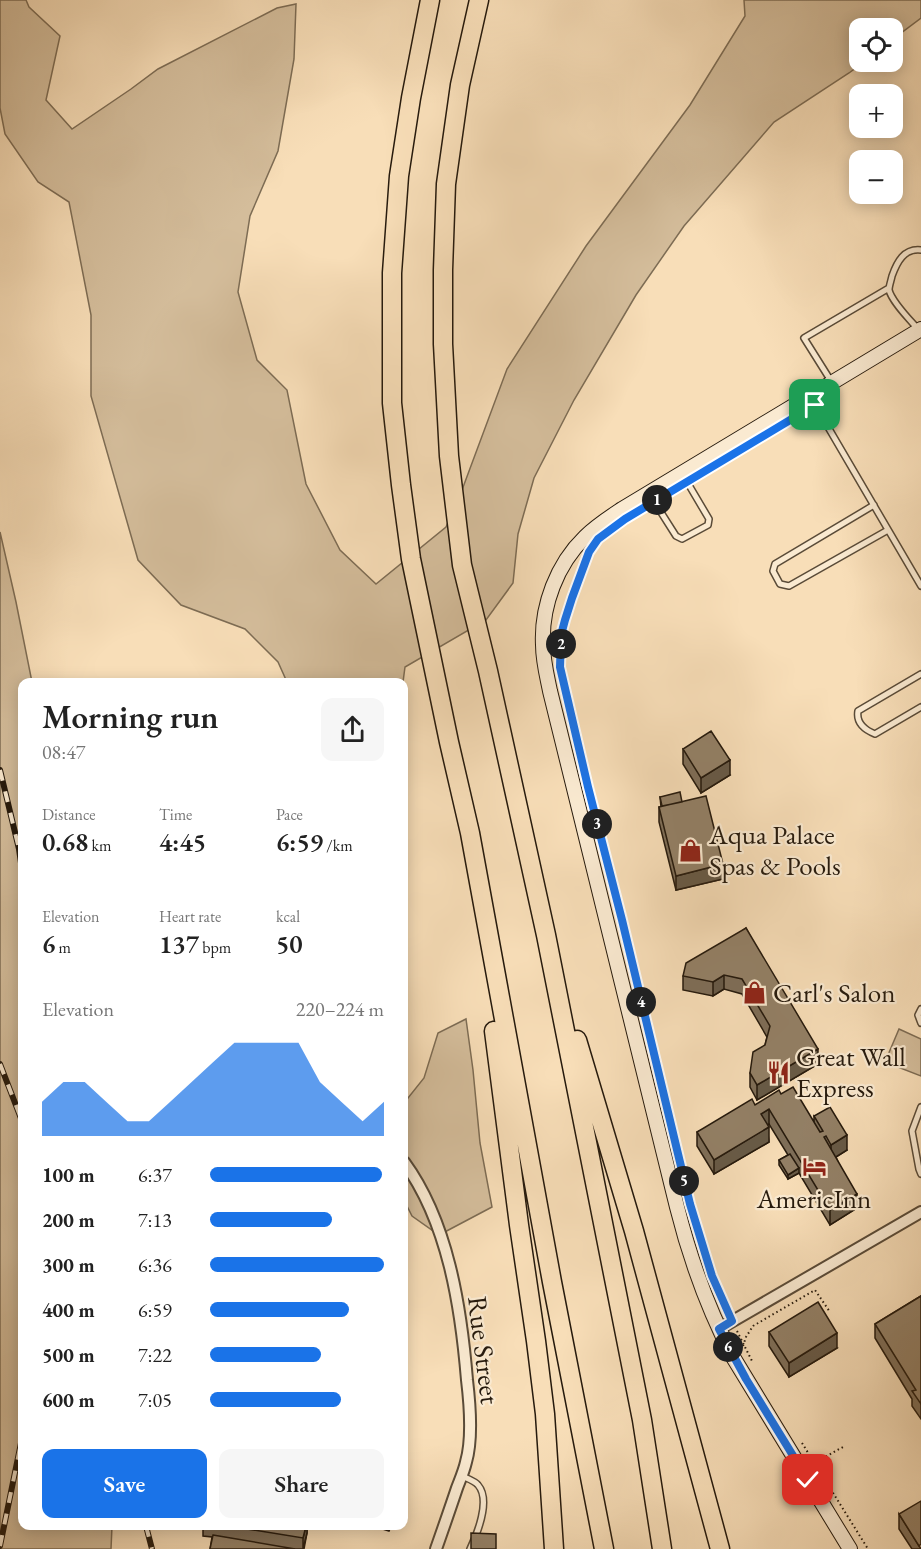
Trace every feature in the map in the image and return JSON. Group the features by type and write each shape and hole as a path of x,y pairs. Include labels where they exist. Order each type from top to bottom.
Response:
{"highway":[{"path":"430,0 399,176 392,273 392,403 401,485 411,559 448,742 470,833 552,1282 604,1549"},
{"path":"479,0 460,85 446,184 442,270 449,456 462,564 546,935 642,1420 662,1549"},
{"path":"470,833 545,1414 554,1549"},
{"path":"546,935 634,1231 720,1549"}],"main road":[{"path":"850,1549 746,1379 719,1329 696,1274 679,1214 550,691 543,633 547,608 556,579 575,548 591,531 649,493 920,330"}],"street":[{"name":"Rue Street","path":"408,1168 430,1207 442,1240 458,1307 465,1351 470,1418 467,1461 436,1549"},
{"path":"719,1329 921,1212"}],"lane":[{"path":"920,330 893,299 889,288 902,256 912,250 921,250"},
{"path":"832,383 804,338 889,288"},
{"path":"810,397 921,586"},
{"path":"649,493 676,536 682,540 708,525 709,519 682,473"},
{"path":"874,505 775,564 773,571 780,584 789,586 888,530"},
{"path":"921,674 858,711 857,717 865,730 875,734 921,707"},
{"path":"921,1009 918,1015 921,1023"},
{"path":"921,1107 912,1131 921,1174"},
{"path":"462,1476 478,1485 482,1495 483,1507 480,1523 470,1549"}],"path":[{"path":"583,766 559,657 565,620 589,552"},
{"path":"599,832 640,999"},
{"path":"716,1285 743,1346 753,1326 815,1290 830,1312"},
{"path":"843,1447 814,1462 868,1549"}],"shaded area":[{"path":"0,0 26,0 29,7 60,36 46,100 72,129 158,69 277,8 296,4 294,59 278,151 250,216 238,292 257,360 287,390 306,484 340,550 376,584 446,527 507,369 586,246 690,105 745,16 744,0 921,0 921,18 903,32 903,18 849,18 850,72 774,122 684,226 636,295 574,400 534,478 518,534 513,583 486,620 405,667 404,678 285,678 278,662 245,629 181,605 138,560 91,396 91,315 69,202 38,182 5,134 0,108"},
{"path":"0,532 31,678 18,678 18,1530 112,1530 111,1549 0,1549"},
{"path":"466,1019 480,1143 492,1207 439,1235 412,1216 408,1208 408,1098 424,1078 438,1033"},
{"path":"899,1029 921,1039 921,1076 885,1062"}],"building":[{"path":"711,731 730,760 701,778 683,749"},
{"path":"680,792 682,802 662,806 660,797"},
{"name":"Aqua Palace Spas & Pools","path":"706,796 723,864 676,876 659,807"},
{"path":"746,928 818,1049 757,1085 750,1073 753,1052 765,1045 770,1026 742,979 724,975 713,982 683,976 686,963"},
{"name":"AmericInn","path":"793,1087 820,1132 823,1131 814,1116 830,1107 847,1135 831,1145 826,1136 824,1137 857,1194 830,1210 769,1109 761,1114 769,1127 714,1160 697,1132 752,1099 755,1105 779,1090 781,1094"},
{"path":"790,1154 799,1168 788,1175 779,1160"},
{"path":"921,1296 921,1404 912,1391 916,1390 875,1324"},
{"path":"818,1302 837,1333 789,1363 769,1332"},
{"path":"921,1501 921,1544 919,1546 899,1514"},
{"path":"254,1530 305,1530 303,1538"},
{"path":"471,1533 496,1534 496,1549 471,1549"},
{"path":"213,1535 295,1549 210,1549"}],"railway":[{"path":"0,770 18,845"},
{"path":"0,1064 18,1111"},
{"path":"0,1546 18,1458"},
{"path":"147,1530 152,1549"}],"place":[{"name":"Aqua Palace Spas & Pools","path":"691,850"},
{"name":"Carl's Salon","path":"755,992"},
{"name":"Great Wall Express","path":"778,1072"},
{"name":"AmericInn","path":"814,1166"}],"route":[{"path":"808,1480 733,1357 719,1329 732,1321 712,1276 690,1204 588,787 559,657 561,635 572,598 589,552 598,539 625,519 815,405"}]}
